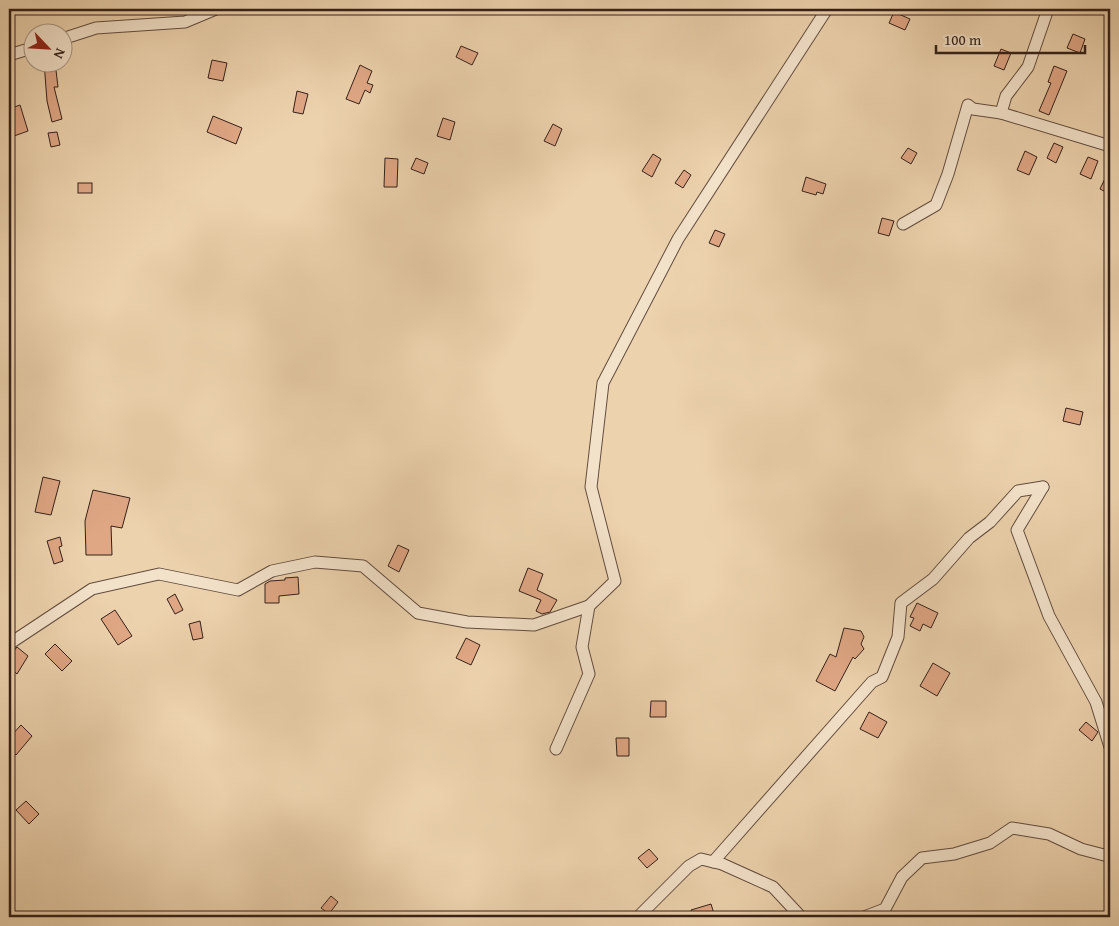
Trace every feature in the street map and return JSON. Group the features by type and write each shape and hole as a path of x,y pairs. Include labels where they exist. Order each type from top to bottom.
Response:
{"street":[{"path":"72,36 96,28 185,22 216,9"},
{"path":"9,644 92,589 160,574 238,590 272,572 315,562 363,566 418,613 467,622 534,625 589,606 615,581 591,487 603,383 678,239 827,9"},
{"path":"1001,112 1006,96 1028,67 1048,9"},
{"path":"9,55 22,51"},
{"path":"903,224 936,206 948,174 968,105 973,109 1001,112 1036,125 1077,134 1110,146"},
{"path":"714,862 872,682 882,677 898,637 901,602 933,580 969,538 990,522 1018,491 1043,487 1018,530 1049,616 1096,702 1110,747"},
{"path":"556,749 589,674 582,647 589,606"},
{"path":"864,917 885,909 902,877 922,858 954,854 990,843 1012,828 1049,834 1081,849 1104,855 1110,852"},
{"path":"638,917 689,866 702,859 714,862 773,888 801,917"}],"building":[{"path":"894,12 910,19 905,30 889,23"},
{"path":"1073,34 1085,39 1080,53 1067,48"},
{"path":"461,46 478,53 472,65 456,57"},
{"path":"1001,49 1011,53 1004,70 994,66"},
{"path":"212,60 227,63 223,81 208,78"},
{"path":"360,65 372,71 367,83 373,85 370,93 365,90 359,104 346,99"},
{"path":"1054,66 1067,71 1049,115 1039,111 1051,83 1048,82"},
{"path":"45,72 56,72 58,87 54,87 62,119 52,122 47,101"},
{"path":"297,91 308,94 303,114 293,112"},
{"path":"20,105 28,131 14,136 9,118 9,109"},
{"path":"213,116 242,128 236,144 207,132"},
{"path":"443,118 455,122 450,140 437,136"},
{"path":"553,124 562,129 555,146 544,141"},
{"path":"57,132 60,145 51,147 48,133"},
{"path":"1054,143 1063,147 1056,163 1047,158"},
{"path":"908,148 917,153 911,164 901,158"},
{"path":"1025,151 1037,157 1029,175 1017,170"},
{"path":"653,154 661,159 652,177 642,171"},
{"path":"1088,157 1098,161 1091,179 1080,174"},
{"path":"385,158 398,159 397,187 384,187"},
{"path":"416,158 428,163 424,174 411,169"},
{"path":"1110,168 1110,194 1100,189"},
{"path":"684,170 691,175 683,188 675,183"},
{"path":"806,177 826,184 823,194 817,192 816,195 802,191"},
{"path":"78,183 92,183 92,193 78,193"},
{"path":"882,218 894,221 889,236 878,233"},
{"path":"715,230 725,234 719,247 709,243"},
{"path":"1066,408 1083,412 1080,425 1063,421"},
{"path":"43,477 60,481 51,515 35,512"},
{"path":"93,490 130,498 122,528 111,526 112,555 86,555 85,521"},
{"path":"60,537 62,546 59,547 63,561 54,564 47,541"},
{"path":"398,545 409,550 399,572 388,566"},
{"path":"528,568 543,574 537,590 557,600 550,612 542,614 536,611 541,600 519,591"},
{"path":"298,577 299,594 279,596 279,603 265,603 265,584 270,581"},
{"path":"175,594 183,610 175,614 167,599"},
{"path":"917,603 938,613 931,628 923,624 920,631 910,626 914,618 910,617"},
{"path":"115,610 132,636 118,645 101,619"},
{"path":"200,621 203,638 193,640 189,624"},
{"path":"844,628 861,631 864,637 861,644 864,649 855,659 853,657 835,691 816,681 830,654 836,657"},
{"path":"466,638 480,645 471,665 456,658"},
{"path":"55,644 72,661 62,671 45,654"},
{"path":"17,647 28,656 17,674 9,667 9,657"},
{"path":"933,663 950,673 937,696 920,686"},
{"path":"651,701 666,701 666,717 650,717"},
{"path":"869,712 887,722 878,738 860,729"},
{"path":"1086,722 1098,732 1092,741 1079,730"},
{"path":"21,725 32,736 16,755 9,748 9,738"},
{"path":"616,738 629,738 629,756 617,756"},
{"path":"26,801 39,814 29,824 16,810"},
{"path":"649,849 658,859 647,868 638,858"},
{"path":"331,896 338,902 329,914 321,908"},
{"path":"711,904 715,917 693,917 691,910"}]}
